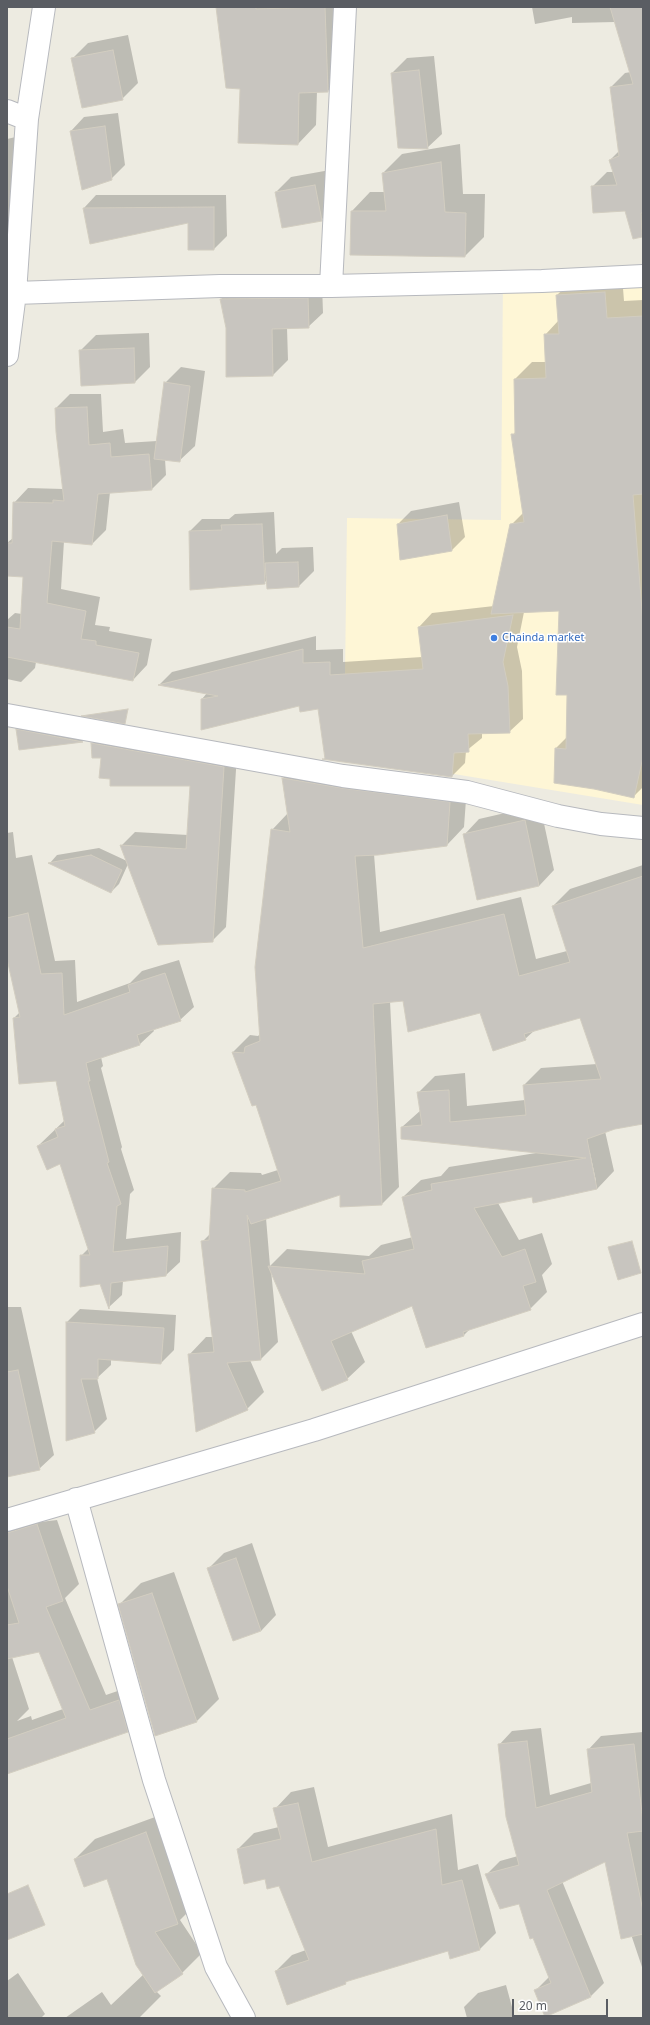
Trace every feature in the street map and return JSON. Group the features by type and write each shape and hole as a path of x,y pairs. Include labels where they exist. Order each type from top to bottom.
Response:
{"street":[{"path":"7,355 15,293 27,118 44,7"},
{"path":"331,286 346,7"},
{"path":"7,111 27,118"},
{"path":"15,293 220,286 331,286 542,281 643,276"},
{"path":"7,715 343,776 467,792 558,816 601,824 643,828"},
{"path":"7,1520 314,1430 643,1324"},
{"path":"76,1499 154,1780 216,1967 244,2018"}],"shaded area":[{"name":"Chainda market","path":"503,276 643,278 643,805 344,756 347,518 501,520"}],"building":[{"path":"216,7 256,7 256,9 325,7 328,92 299,93 298,145 238,143 240,89 226,88"},
{"path":"610,7 643,7 642,237 633,239 625,211 593,213 591,186 617,185 609,160 619,156 610,87 633,84"},
{"path":"113,50 123,100 82,108 71,58"},
{"path":"419,70 428,149 398,148 391,73"},
{"path":"105,126 112,180 82,190 70,131"},
{"path":"441,162 445,212 466,213 465,257 350,255 351,211 386,211 382,173"},
{"path":"315,185 322,221 282,228 275,192"},
{"path":"214,207 214,250 188,250 188,223 90,244 83,208"},
{"path":"605,292 607,318 643,316 643,494 633,495 643,624 643,757 634,798 594,789 554,783 555,748 566,749 567,695 556,695 559,611 491,614 510,524 524,522 511,434 515,434 514,379 546,378 544,334 559,334 556,295"},
{"path":"308,298 309,328 272,329 273,376 226,377 226,328 220,299"},
{"path":"134,348 135,383 81,386 79,350"},
{"path":"164,382 190,386 180,462 154,459"},
{"path":"87,407 89,445 110,443 111,457 149,454 152,490 98,494 92,545 52,541 47,603 86,611 81,639 96,641 96,645 139,653 133,681 7,657 7,627 20,629 23,577 7,576 7,543 12,543 13,502 53,503 53,500 64,501 56,432 55,408"},
{"path":"447,515 452,551 400,560 397,524"},
{"path":"262,524 265,584 190,590 189,531 222,530 221,525"},
{"path":"298,562 299,587 267,589 265,563"},
{"path":"513,615 503,662 508,686 510,733 468,734 469,752 454,753 452,777 322,759 325,759 318,709 300,712 299,706 201,730 201,699 218,696 158,685 303,649 303,663 330,662 330,675 423,669 418,627"},
{"path":"128,709 125,724 81,716"},
{"path":"16,729 83,742 19,750"},
{"path":"91,743 224,767 213,942 158,945 120,845 186,849 190,786 110,786 110,779 99,778 101,758 92,758"},
{"path":"282,778 341,788 450,802 447,846 378,855 355,856 363,948 504,914 519,976 570,962 552,906 643,876 643,1124 615,1129 587,1139 597,1189 533,1203 532,1197 474,1208 502,1257 525,1249 536,1282 523,1286 531,1310 463,1332 464,1336 426,1348 412,1306 331,1341 348,1380 322,1391 268,1266 365,1274 362,1261 414,1249 402,1197 432,1190 431,1184 586,1158 401,1139 401,1127 422,1125 417,1092 449,1090 450,1122 526,1115 523,1085 601,1079 580,1018 524,1034 526,1040 493,1051 480,1013 408,1032 403,1001 373,1004 382,1205 340,1207 340,1195 251,1224 247,1215 261,1360 227,1363 248,1410 196,1432 188,1354 214,1352 201,1241 209,1240 212,1188 245,1190 245,1192 281,1181 256,1105 252,1106 232,1052 244,1053 245,1047 260,1041 255,967 271,829 290,832"},
{"path":"525,820 539,886 477,900 463,834"},
{"path":"91,855 122,870 111,893 48,863"},
{"path":"28,913 41,974 62,973 64,1015 130,992 128,985 165,973 181,1021 137,1035 140,1045 86,1063 90,1081 88,1081 109,1162 107,1163 121,1204 117,1206 113,1252 168,1246 166,1276 111,1283 109,1309 100,1284 80,1287 80,1255 90,1255 60,1164 47,1170 37,1146 58,1137 55,1129 65,1126 56,1081 19,1084 13,1018 20,1017 7,959 7,918"},
{"path":"632,1241 641,1273 618,1280 608,1247"},
{"path":"66,1322 164,1328 161,1364 98,1359 98,1379 81,1379 95,1433 66,1441"},
{"path":"18,1370 40,1470 7,1477 7,1372"},
{"path":"37,1524 63,1601 46,1607 90,1710 119,1700 128,1732 7,1774 7,1739 66,1718 39,1652 7,1659 7,1625 19,1623 7,1586 7,1533"},
{"path":"236,1558 261,1631 233,1641 207,1568"},
{"path":"152,1593 197,1722 155,1736 118,1604"},
{"path":"527,1741 536,1808 592,1792 587,1749 634,1744 643,1822 643,1831 627,1833 643,1911 643,1934 621,1939 605,1862 547,1890 591,1997 545,2017 534,1990 551,1983 533,1938 530,1939 519,1904 500,1909 485,1874 519,1865 506,1817 498,1744"},
{"path":"298,1803 312,1862 436,1829 442,1885 462,1880 480,1950 450,1959 448,1951 345,1982 346,1984 287,2005 275,1971 309,1960 279,1886 267,1889 265,1879 244,1884 237,1849 281,1839 273,1808"},
{"path":"146,1832 178,1924 155,1932 183,1974 155,1993 136,1965 107,1879 84,1887 74,1859"},
{"path":"28,1885 45,1925 7,1940 7,1894"}],"place":[{"name":"Chainda market","path":"494,638"}]}
